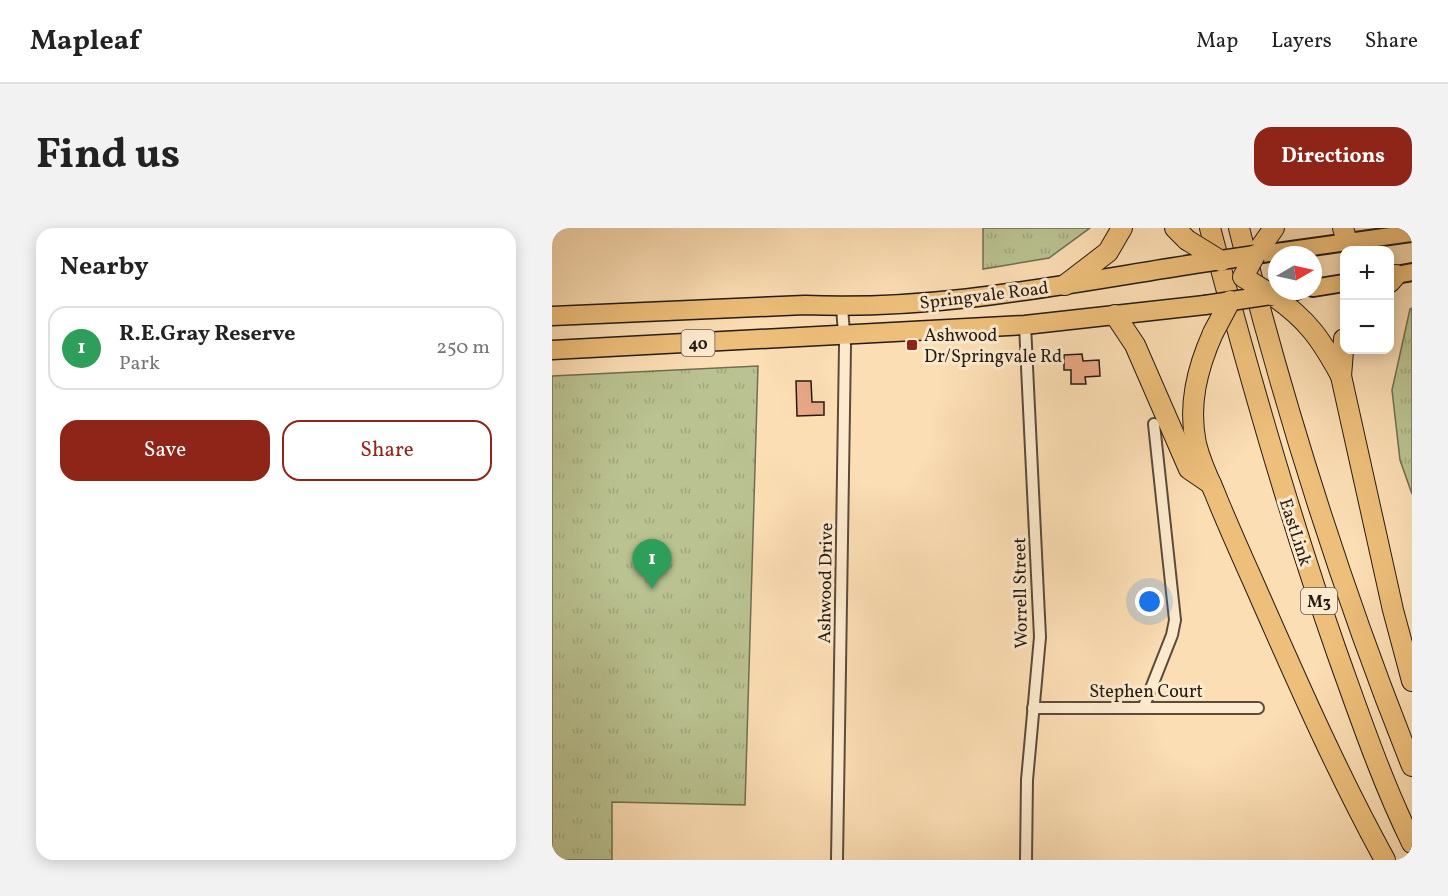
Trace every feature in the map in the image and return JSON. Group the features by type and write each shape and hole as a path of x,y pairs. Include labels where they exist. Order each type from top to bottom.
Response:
{"highway":[{"path":"1065,285 1108,252 1122,228"},
{"name":"EastLink","path":"1210,228 1284,494 1327,624 1381,773 1412,843"},
{"name":"M3","path":"1239,228 1247,276"},
{"path":"1181,234 1221,261 1268,287"},
{"path":"1265,244 1230,301 1203,356 1195,384 1192,415 1196,445 1334,763 1385,860"},
{"name":"Springvale Road","path":"552,316 805,305 842,307 960,300 1221,261 1265,244"},
{"name":"EastLink","path":"1247,276 1369,655 1412,766"},
{"name":"Springvale Road","path":"552,350 1025,325 1268,297"},
{"path":"1287,300 1316,333 1341,376 1393,610 1412,681"},
{"path":"1115,315 1135,345 1189,469 1211,484"},
{"path":"1341,376 1343,354"}],"main road":[{"name":"Springvale Road","path":"1265,244 1345,235 1412,233"},
{"path":"1322,287 1340,284"}],"street":[{"name":"Ashwood Drive","path":"837,860 844,336 842,307"},
{"name":"Worrell Street","path":"1025,325 1040,637 1027,780 1026,860"},
{"path":"1144,706 1172,635 1175,620 1154,424"},
{"name":"Stephen Court","path":"1033,708 1144,706 1258,708"}],"green space":[{"path":"983,228 1090,228 1049,258 983,269"},
{"path":"1412,308 1412,494 1400,460 1392,390"},
{"path":"758,366 745,805 612,802 612,860 552,860 552,376"}],"building":[{"path":"1082,354 1083,361 1099,360 1100,376 1085,377 1086,384 1071,384 1071,370 1064,370 1064,355"},
{"path":"796,381 811,381 812,402 824,402 824,415 797,416"}],"place":[{"name":"Ashwood Dr/Springvale Rd","path":"912,345"},
{"name":"R.E.Gray Reserve","path":"652,589"}]}
